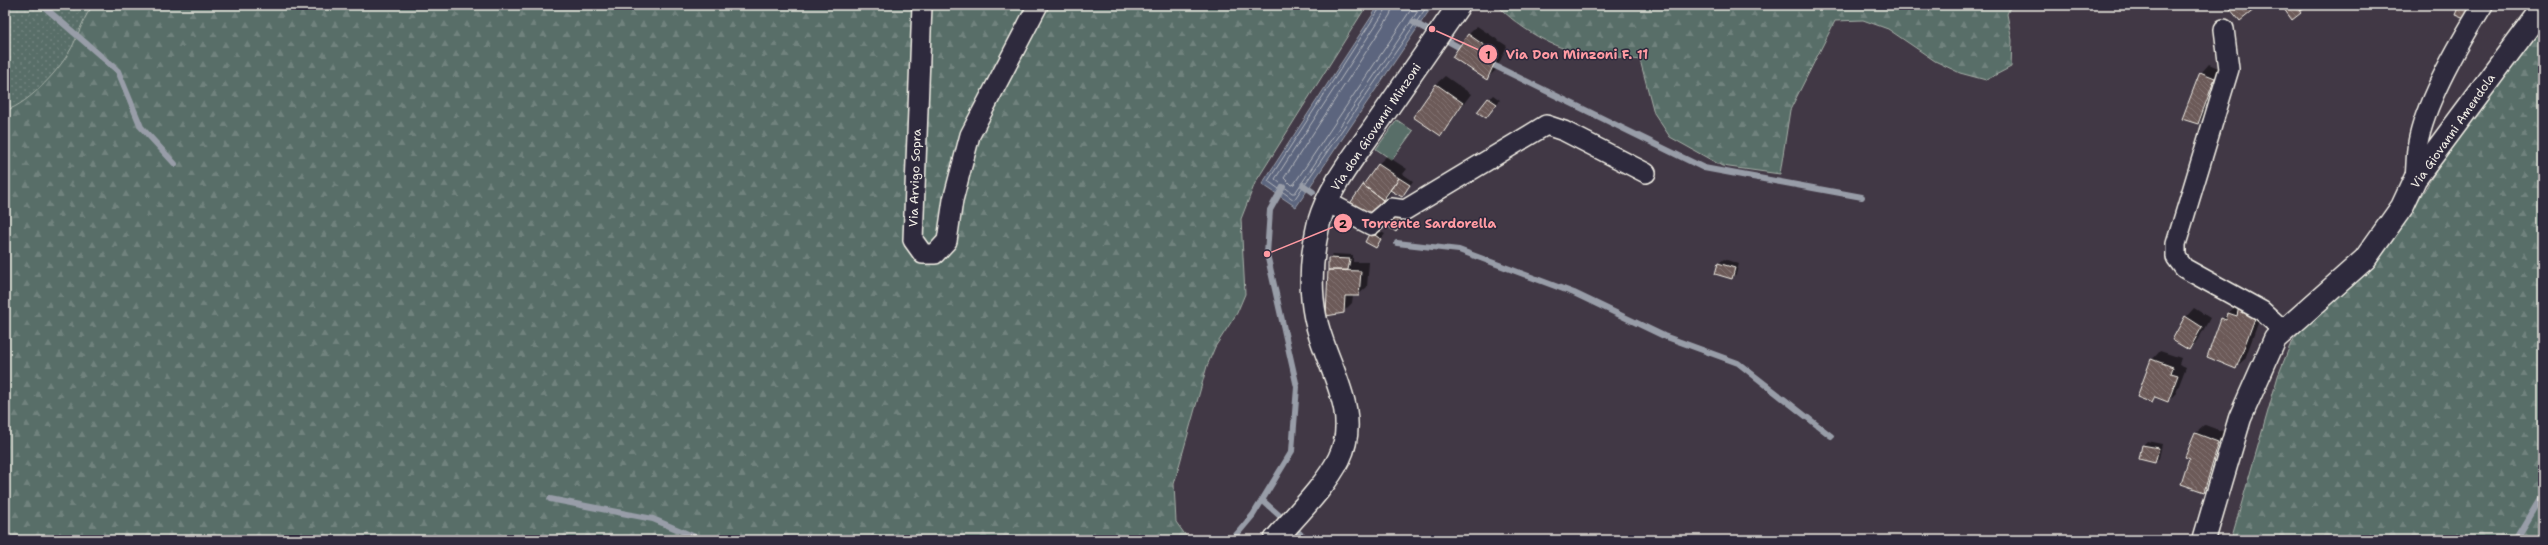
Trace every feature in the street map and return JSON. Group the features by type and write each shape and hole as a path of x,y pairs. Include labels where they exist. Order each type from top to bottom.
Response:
{"street":[{"name":"Via Arvigo Sopra","path":"922,5 913,240 923,254 935,254 947,241 953,200 970,135 1038,5"},
{"name":"Via don Giovanni Minzoni","path":"1275,540 1332,472 1340,458 1347,428 1343,398 1320,337 1313,301 1314,250 1320,222 1335,185 1459,5"},
{"path":"2415,179 2417,147 2428,108 2465,34 2483,5"},
{"name":"Via Giovanni Amendola","path":"2204,540 2240,418 2275,339 2365,259 2402,207 2415,179 2543,7"},
{"path":"2224,29 2229,69 2176,244 2176,257 2184,268 2262,311 2284,331"},
{"path":"1327,202 1371,225 1391,208 1405,210 1546,125 1564,131 1646,173"}],"green space":[{"path":"5,5 94,5 84,19 73,46 53,75 25,101 5,111"},
{"path":"94,5 1367,5 1255,183 1241,219 1245,294 1237,313 1215,347 1207,366 1174,484 1176,522 1189,540 5,540 5,111 15,107 25,100 54,73 69,52 85,18"},
{"path":"1497,5 2011,5 2007,14 2012,40 2011,67 1986,80 1960,73 1935,61 1888,29 1863,20 1835,21 1790,110 1780,174 1722,166 1670,137 1654,113 1640,60 1585,54 1561,47 1526,29"},
{"path":"2543,25 2543,540 2231,540 2278,376 2291,343 2316,315 2367,273 2406,221 2446,154"},
{"path":"1397,120 1413,131 1392,160 1376,149"}],"water":[{"path":"1379,5 1433,5 1296,207 1262,184"}],"building":[{"path":"2235,5 2252,5 2255,9 2240,21 2230,9"},
{"path":"2281,5 2295,5 2301,13 2292,20"},
{"path":"2295,5 2308,5 2300,11"},
{"path":"2459,5 2475,5 2467,20 2455,15"},
{"path":"1468,34 1498,55 1487,80 1452,57"},
{"path":"2200,72 2215,78 2198,124 2182,119"},
{"path":"1436,84 1463,103 1441,136 1413,117"},
{"path":"1488,98 1497,104 1486,118 1477,112"},
{"path":"1378,164 1399,178 1383,200 1363,185"},
{"path":"1399,178 1410,185 1402,197 1390,190"},
{"path":"1363,185 1383,200 1370,220 1349,205"},
{"path":"1391,214 1403,223 1396,232 1385,224"},
{"path":"1370,232 1381,239 1376,248 1365,242"},
{"path":"1328,258 1350,259 1348,270 1328,270"},
{"path":"1718,263 1735,268 1732,279 1715,274"},
{"path":"1328,270 1361,271 1359,296 1345,296 1344,313 1326,316"},
{"path":"2239,306 2257,313 2236,369 2207,357 2221,318 2226,320 2228,313 2237,316"},
{"path":"2185,316 2202,327 2189,350 2172,340"},
{"path":"2151,359 2173,367 2171,373 2178,375 2168,402 2155,397 2152,403 2137,397"},
{"path":"2195,433 2219,442 2204,492 2181,484 2189,459 2185,457"},
{"path":"2142,445 2159,448 2155,463 2139,459"}],"waterway":[{"path":"42,5 118,71 141,127 175,164"},
{"path":"1413,22 1466,51"},
{"path":"1487,62 1704,168 1862,197"},
{"path":"1303,185 1313,192"},
{"path":"1232,540 1253,515 1292,451 1297,387 1267,254 1270,210 1283,187"},
{"path":"1397,243 1459,250 1574,293 1664,336 1738,363 1831,436"},
{"path":"2515,540 2543,493"},
{"path":"550,499 653,519 702,540"},
{"path":"1262,500 1307,540"}],"place":[{"name":"Via Don Minzoni F. 11","path":"1432,29"},
{"name":"Torrente Sardorella","path":"1267,254"}]}
